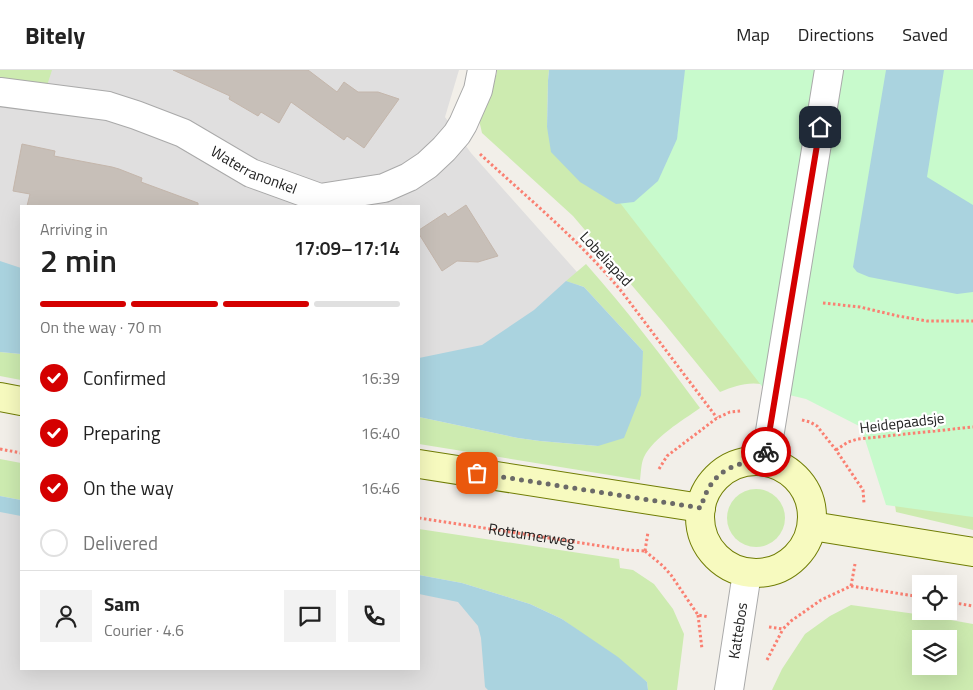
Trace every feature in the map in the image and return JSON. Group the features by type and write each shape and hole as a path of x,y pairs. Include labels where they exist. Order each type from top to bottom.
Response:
{"main road":[{"path":"0,398 20,401"},
{"path":"746,462 765,462 792,474 799,481 812,507 812,526 802,551 789,563 773,571 756,574 739,571 716,557 706,542 701,526 701,508 707,490 727,469 746,462"},
{"path":"420,464 701,508"},
{"path":"812,526 973,552"}],"street":[{"name":"Waterranonkel","path":"0,92 108,106 136,115 183,133 251,173 320,198 384,188 417,172 434,158 457,134 473,103 482,70"},
{"path":"765,462 829,70"},
{"name":"Kattebos","path":"729,690 747,572"}],"path":[{"name":"Lobeliapad","path":"457,134 565,231 606,272 717,418"},
{"path":"792,299 860,308 927,321 973,322"},
{"path":"658,476 661,465 667,456 717,418 730,412 744,411"},
{"path":"802,420 817,426 836,450 863,490 864,506"},
{"name":"Heidepaadsje","path":"836,450 848,442 858,439 973,427"},
{"path":"0,450 20,453"},
{"name":"Rottumerweg","path":"420,518 645,551"},
{"path":"649,526 645,551 671,575 698,615 714,618"},
{"path":"851,586 855,561"},
{"path":"764,626 783,629 820,600 851,586 912,596"},
{"path":"957,603 973,606"}],"shaded area":[{"path":"0,70 459,70 445,117 471,153 585,281 489,356 420,370 420,205 20,205 20,282 0,274"},
{"path":"0,504 20,508 20,670 420,670 420,584 475,595 618,690 0,690"}],"green space":[{"path":"0,70 52,70 45,92 0,84"},
{"path":"497,70 549,70 547,127 634,202 762,384 740,385 720,392 573,216 482,133 479,120"},
{"path":"626,70 973,70 973,517 886,505 861,427 806,399 764,389 607,186"},
{"path":"586,264 645,335 700,408 654,443 643,459 640,480 420,444 420,417 518,438 598,446 643,351 584,287 566,281"},
{"path":"0,352 20,354 20,380 0,376"},
{"path":"0,459 20,463 20,500 0,496"},
{"path":"892,485 973,497 973,530 896,512"},
{"path":"750,489 762,489 777,497 785,512 785,524 777,539 762,547 750,547 735,539 727,524 727,512 735,497"},
{"path":"420,529 619,559 620,568 633,570 654,584 673,609 684,634 677,690 648,690 647,682 562,619 530,604 462,583 420,575"},
{"path":"851,605 912,613 912,620 951,620 973,624 973,690 772,690 782,669 805,634 830,616"}],"water":[{"path":"549,70 685,70 677,139 658,181 634,202 616,204 580,182 551,152 547,127"},
{"path":"886,70 944,70 927,177 973,205 973,292 957,294 869,277 857,272 853,267"},
{"path":"0,261 20,268 20,354 0,352"},
{"path":"566,281 584,287 643,351 641,395 624,438 598,446 540,441 420,417 420,358 482,345 534,310"},
{"path":"0,496 20,500 20,516 0,512"},
{"path":"420,575 462,583 530,604 562,619 618,657 647,682 648,690 488,690 485,687 481,638 478,626 458,602 420,594"}],"building":[{"path":"173,70 308,70 337,92 344,82 358,92 378,92 399,99 364,148 347,136 344,140 291,102 279,123 261,112 258,116 229,99 230,96"},
{"path":"22,144 55,151 54,156 119,169 142,178 141,182 198,203 198,205 27,205 30,194 13,191"},
{"path":"466,205 498,256 478,262 457,261 442,271 420,236 420,229 445,213 448,217"}],"way so far":[{"path":"477,473 701,508 707,490 719,475 727,469 746,462 765,462 766,452"}],"route":[{"path":"766,452 820,127"}]}
